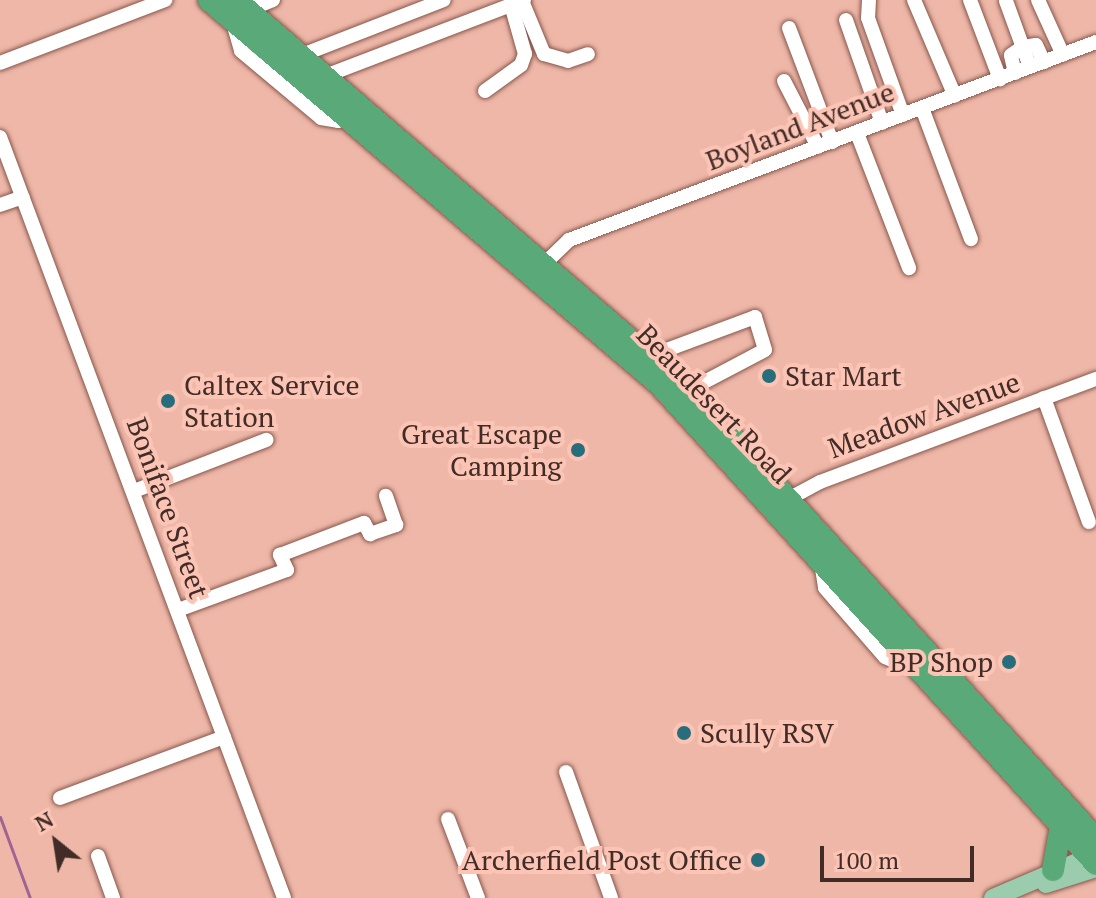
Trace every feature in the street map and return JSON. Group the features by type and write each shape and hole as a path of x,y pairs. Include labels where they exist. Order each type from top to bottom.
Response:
{"highway":[{"name":"Beaudesert Road","path":"209,0 239,10 302,55 325,76 352,109"},
{"name":"Beaudesert Road","path":"239,10 540,268 653,355 689,390 781,503 1095,856"},
{"name":"Beaudesert Road","path":"540,268 781,503 821,560 911,647 1061,826 1095,856"},
{"path":"1053,870 1061,826"}],"main road":[{"path":"1019,888 1053,870 1095,856"},
{"path":"993,898 1095,856"}],"street":[{"path":"0,63 165,0"},
{"path":"239,10 273,0"},
{"path":"302,55 444,0"},
{"path":"869,0 868,18 903,115"},
{"path":"914,0 955,96"},
{"path":"970,0 1007,76"},
{"path":"1038,0 1063,55"},
{"path":"1006,1 1023,47"},
{"path":"519,2 544,54 568,61 588,54"},
{"path":"325,76 519,2"},
{"path":"485,91 521,65 525,54 519,2"},
{"path":"846,20 882,123"},
{"path":"789,28 825,145"},
{"name":"Boyland Avenue","path":"540,268 569,240 1096,42"},
{"path":"1007,76 1011,55 1023,47 1036,45 1037,65"},
{"path":"784,81 825,145"},
{"path":"922,108 971,239"},
{"path":"857,133 909,268"},
{"name":"Boniface Street","path":"0,137 284,898"},
{"path":"0,205 23,197"},
{"path":"653,355 755,317 765,350 689,390"},
{"name":"Meadow Avenue","path":"781,503 1096,379"},
{"path":"1044,398 1089,522"},
{"path":"134,491 266,440"},
{"path":"178,610 287,570 280,555 364,523 370,534 396,525 386,496"},
{"path":"60,798 224,737"},
{"path":"566,772 611,898"},
{"path":"448,819 478,898"},
{"path":"98,856 113,898"}],"waterway":[{"path":"0,817 30,898"}],"place":[{"name":"Star Mart","path":"769,376"},
{"name":"Caltex Service Station","path":"168,401"},
{"name":"Great Escape Camping","path":"578,450"},
{"name":"BP Shop","path":"1009,662"},
{"name":"Scully RSV","path":"684,733"},
{"name":"Archerfield Post Office","path":"758,860"}]}
